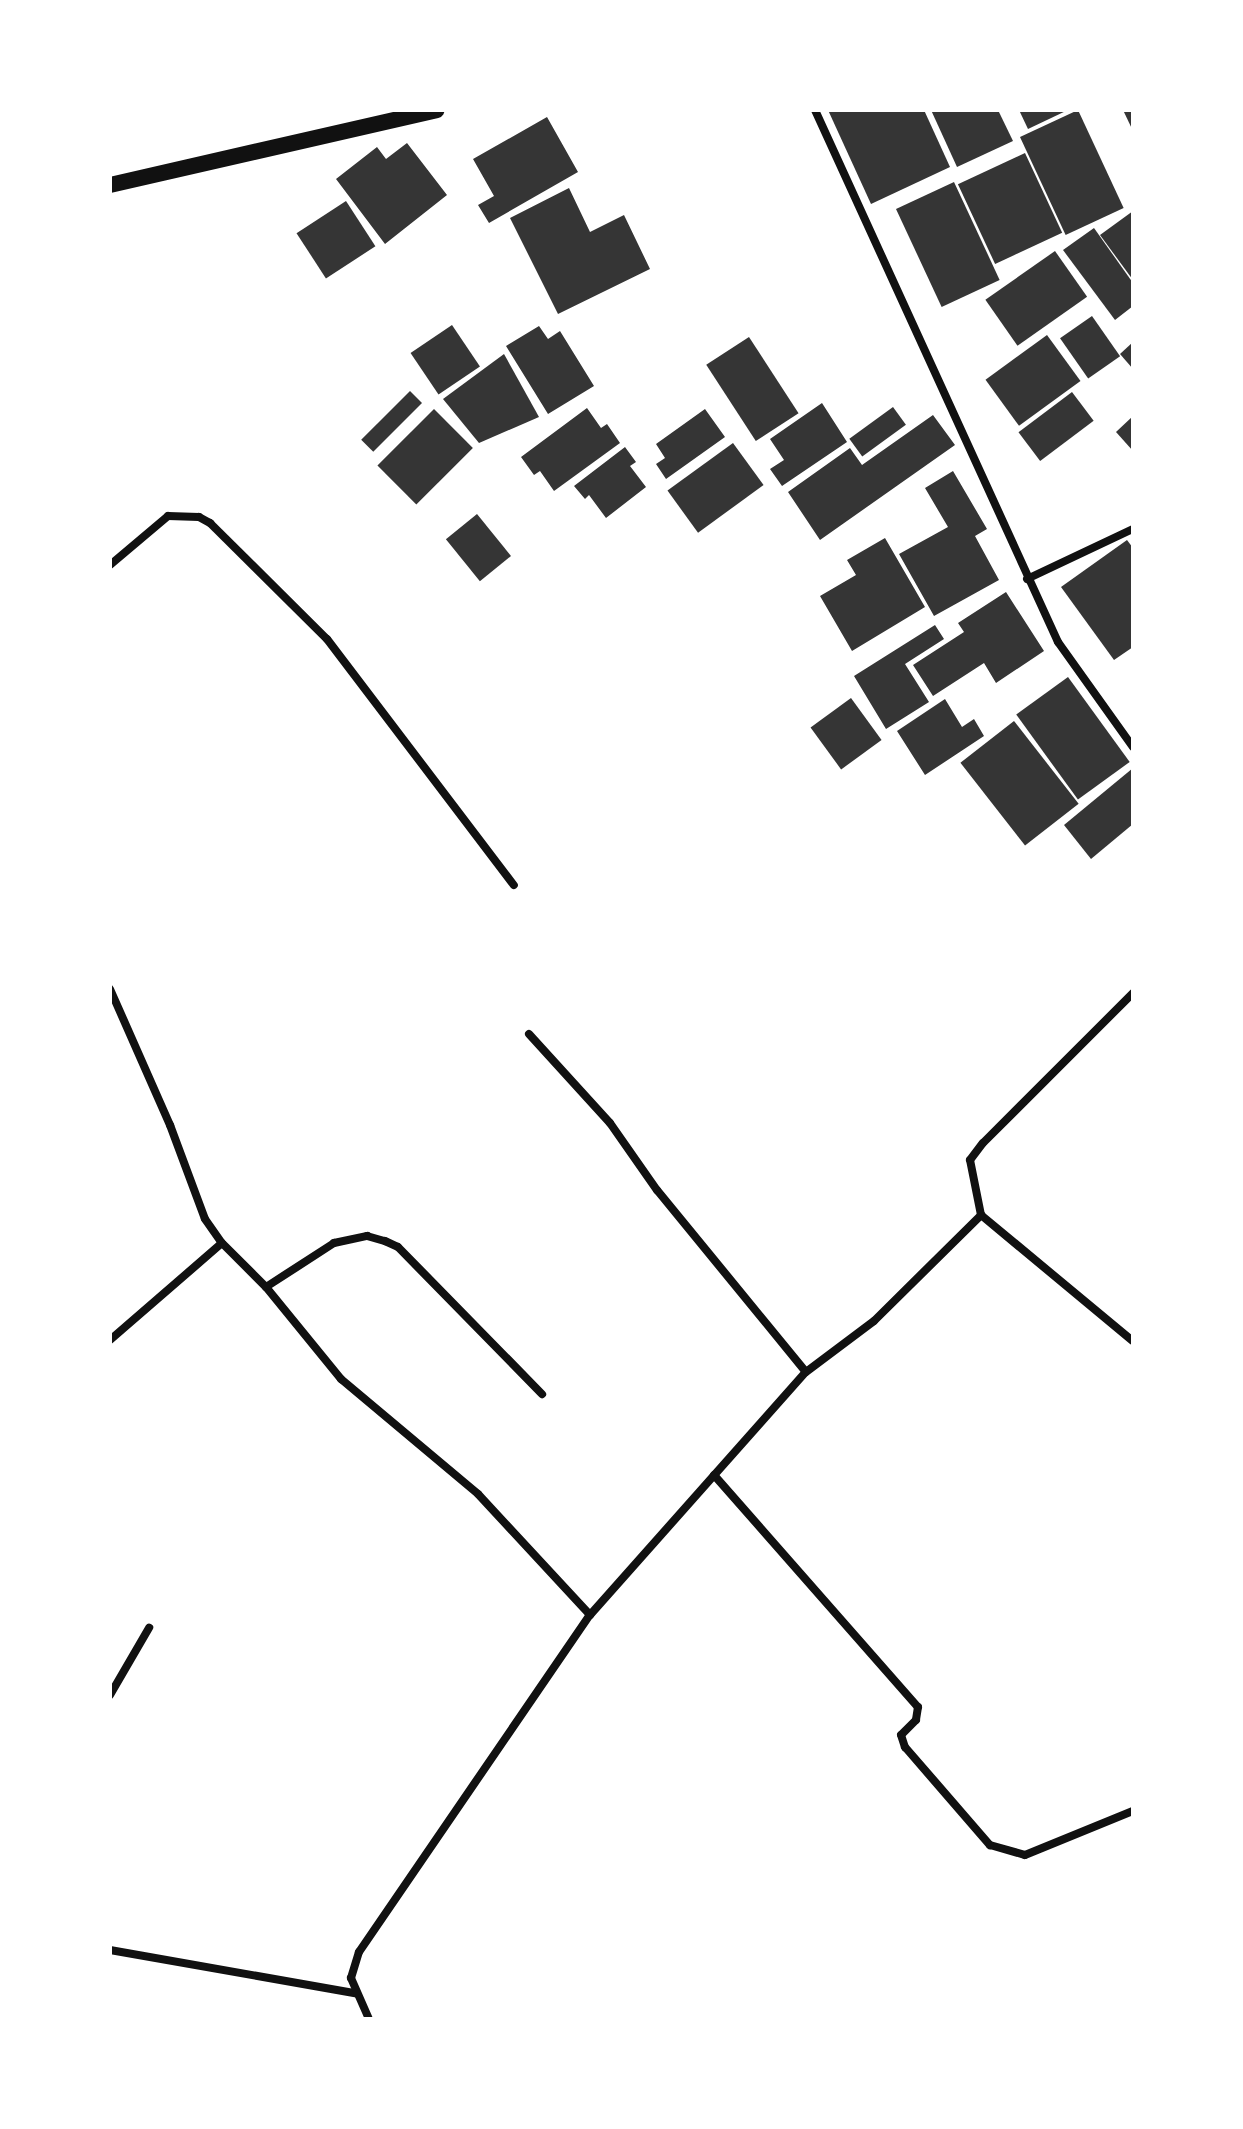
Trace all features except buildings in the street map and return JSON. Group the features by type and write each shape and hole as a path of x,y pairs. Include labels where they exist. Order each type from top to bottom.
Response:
{"main road":[{"path":"110,185 437,110"}],"street":[{"path":"815,110 1058,642 1133,747"},
{"path":"110,565 168,516 199,517 210,523 327,639 514,885"},
{"path":"1027,579 1133,529"},
{"path":"110,989 170,1125 205,1219 222,1243 266,1287 341,1379 478,1494 590,1615"},
{"path":"1133,993 983,1143 970,1160 981,1215 1133,1341"},
{"path":"529,1034 610,1123 657,1190 806,1372"},
{"path":"369,2019 351,1978 359,1952 590,1615 806,1372 874,1321 981,1215"},
{"path":"266,1287 334,1243 367,1236 385,1241 398,1247 542,1394"},
{"path":"110,1340 222,1243"},
{"path":"714,1475 918,1707 916,1720 901,1735 905,1747 990,1845 1025,1855 1133,1811"},
{"path":"110,1695 149,1628"},
{"path":"110,1950 355,1993"}]}
